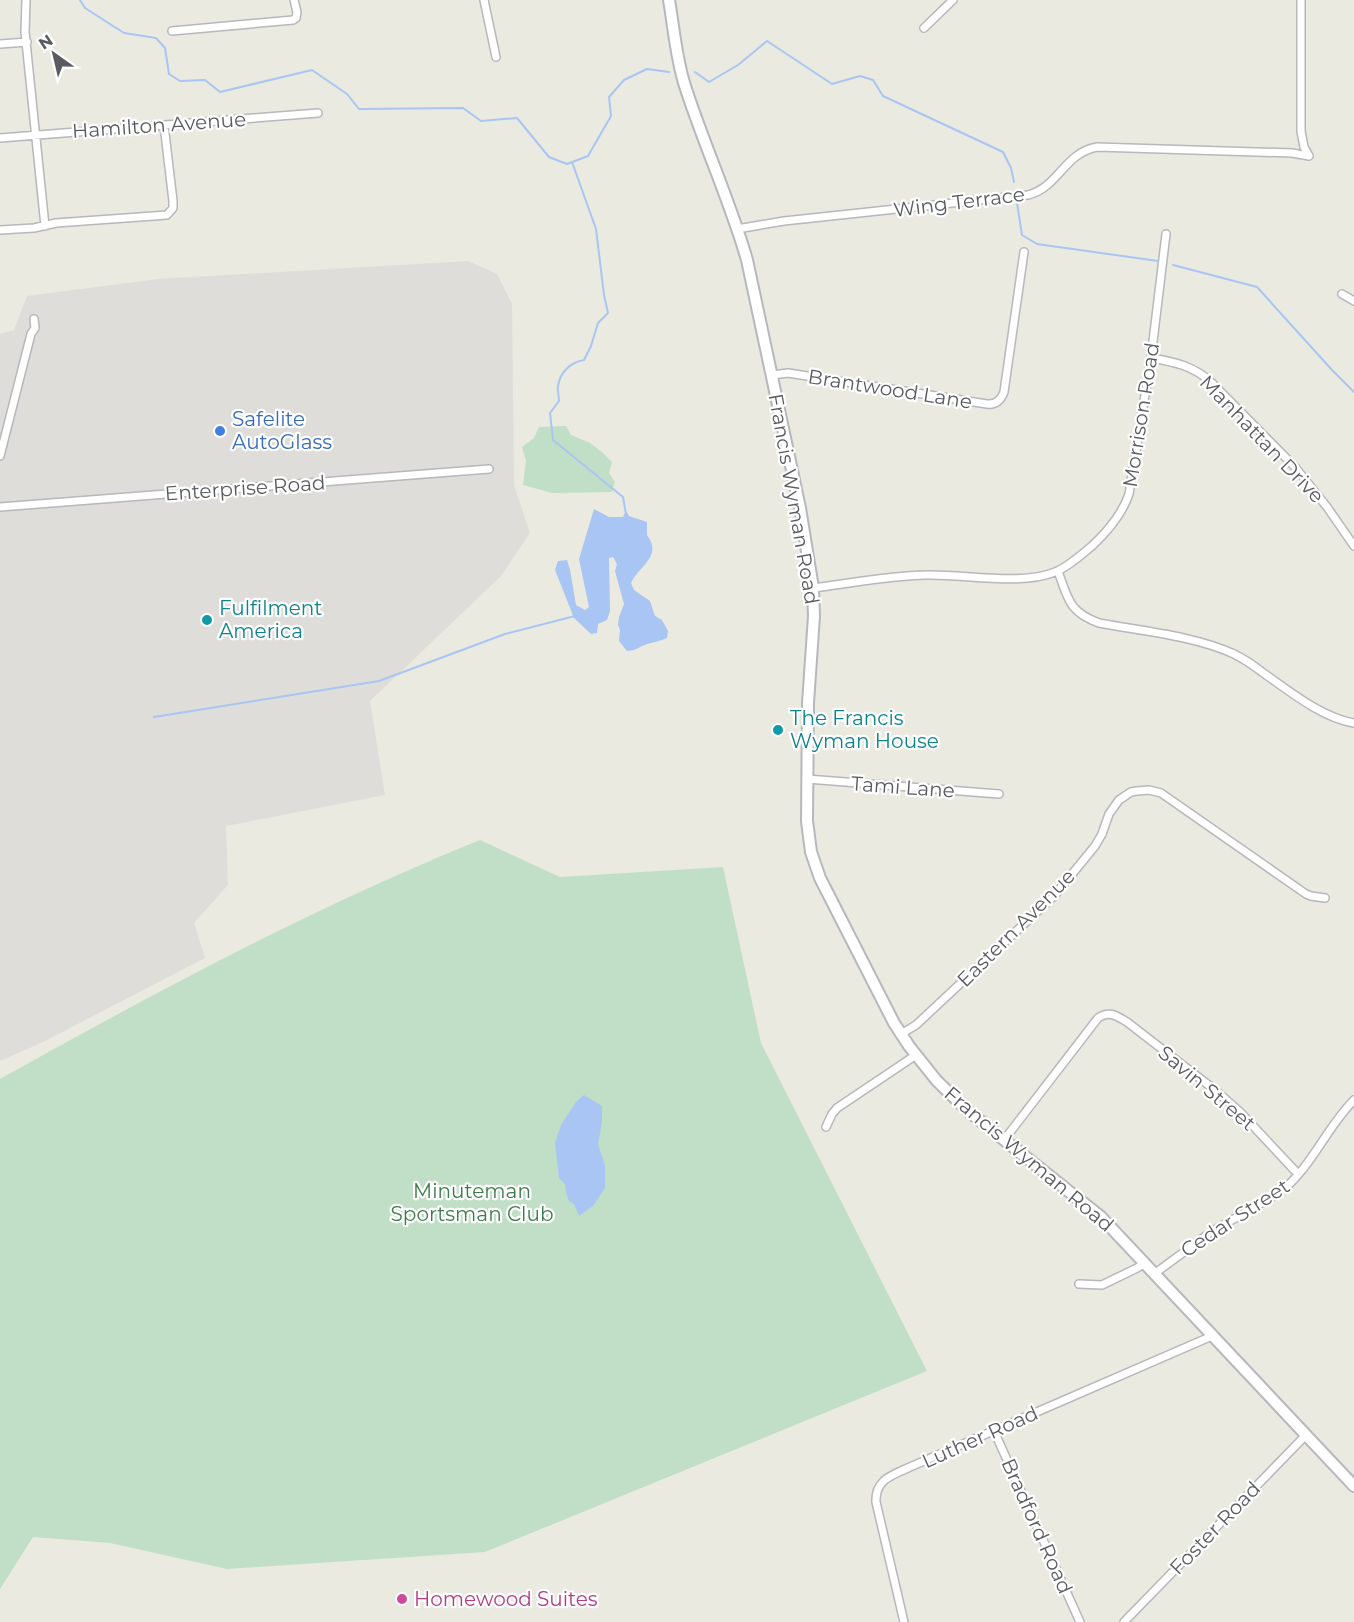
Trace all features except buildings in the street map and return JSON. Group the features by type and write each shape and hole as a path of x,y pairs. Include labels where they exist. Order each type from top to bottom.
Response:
{"main road":[{"name":"Francis Wyman Road","path":"669,0 685,86 747,260 800,508 813,588 814,616 808,694 807,829 814,860 834,906 901,1034 937,1081 961,1105 1101,1217 1353,1482"}],"street":[{"path":"26,0 27,42 45,226"},
{"path":"172,31 288,21 295,19 297,12 294,0"},
{"path":"484,0 496,57"},
{"path":"924,28 953,0"},
{"name":"Wing Terrace","path":"737,229 784,221 1028,195 1049,184 1076,155 1097,147 1292,153 1308,156 1301,131 1301,0"},
{"path":"0,44 27,42"},
{"name":"Hamilton Avenue","path":"0,138 318,113"},
{"path":"0,230 34,228 56,223 167,215 172,208 173,201 164,125"},
{"name":"Morrison Road","path":"813,588 934,575 1036,577 1058,571 1083,554 1104,534 1121,513 1127,500 1136,459 1166,234"},
{"name":"Brantwood Lane","path":"772,375 788,374 987,404 995,403 1000,400 1004,392 1024,252"},
{"path":"1342,294 1354,301"},
{"path":"0,456 31,334 35,328 34,320"},
{"name":"Manhattan Drive","path":"1151,358 1186,365 1212,383 1295,467 1354,546"},
{"name":"Enterprise Road","path":"0,507 489,469"},
{"path":"1058,571 1070,602 1077,612 1088,618 1100,623 1190,640 1236,655 1305,701 1339,719 1354,723"},
{"name":"Tami Lane","path":"807,779 999,794"},
{"name":"Eastern Avenue","path":"901,1034 917,1024 1055,895 1095,846 1114,805 1131,792 1149,790 1161,793 1305,894 1325,898"},
{"name":"Savin Street","path":"1004,1140 1098,1018 1113,1014 1127,1022 1215,1090 1298,1174"},
{"path":"826,1127 835,1110 916,1055"},
{"name":"Cedar Street","path":"1154,1274 1211,1232 1279,1193 1292,1182 1354,1100"},
{"path":"1079,1284 1102,1285 1144,1263"},
{"name":"Luther Road","path":"904,1622 876,1502 876,1493 886,1479 1212,1335"},
{"name":"Bradford Road","path":"994,1431 1080,1622"},
{"name":"Foster Road","path":"1124,1622 1306,1435"}],"shaded area":[{"path":"468,261 497,274 512,304 514,485 530,533 501,576 370,701 385,795 226,826 228,885 194,923 205,958 41,1043 0,1061 0,334 14,330 27,296 158,279"}],"green space":[{"path":"566,426 571,435 590,443 612,462 609,473 615,482 612,492 552,493 523,485 526,461 522,447 534,438 539,427"},
{"name":"Minuteman Sportsman Club","path":"480,840 560,877 723,867 761,1043 927,1371 485,1552 227,1569 110,1543 33,1537 0,1589 0,1079 117,1014 296,922"}],"water":[{"path":"594,509 609,517 623,517 626,511 629,516 647,522 651,555 631,583 634,590 650,601 655,616 662,620 668,631 667,638 627,651 619,641 619,617 624,604 615,571 617,564 613,557 609,558 610,611 607,620 598,624 597,633 591,634 574,618 555,570 558,561 567,560 576,605 585,610 589,607 579,559"},
{"path":"584,1095 602,1106 598,1144 605,1166 605,1188 593,1206 579,1216 574,1204 569,1201 565,1184 559,1178 555,1143 561,1125 576,1102"}],"waterway":[{"path":"80,0 85,8 124,33 156,38 165,48 169,74 180,81 205,80 220,92 312,70 347,94 359,109 463,108 481,121 517,118 549,157 567,164 588,156 611,116 609,97 624,80 647,69 669,72"},
{"path":"695,72 709,82 738,65 767,41 832,84 860,76 873,80 883,96 1003,152 1011,168 1014,182"},
{"path":"572,162 596,229 608,313 598,323 584,360 571,365 561,376 558,388 559,401 550,413 553,440 623,497 626,514"},
{"path":"1017,203 1022,235 1037,244 1158,261"},
{"path":"1173,265 1257,287 1354,392"},
{"path":"154,717 379,681 505,634 575,616"}],"place":[{"name":"Safelite AutoGlass","path":"220,431"},
{"name":"Fulfilment America","path":"207,620"},
{"name":"The Francis Wyman House","path":"778,730"},
{"name":"Homewood Suites","path":"402,1599"}]}
